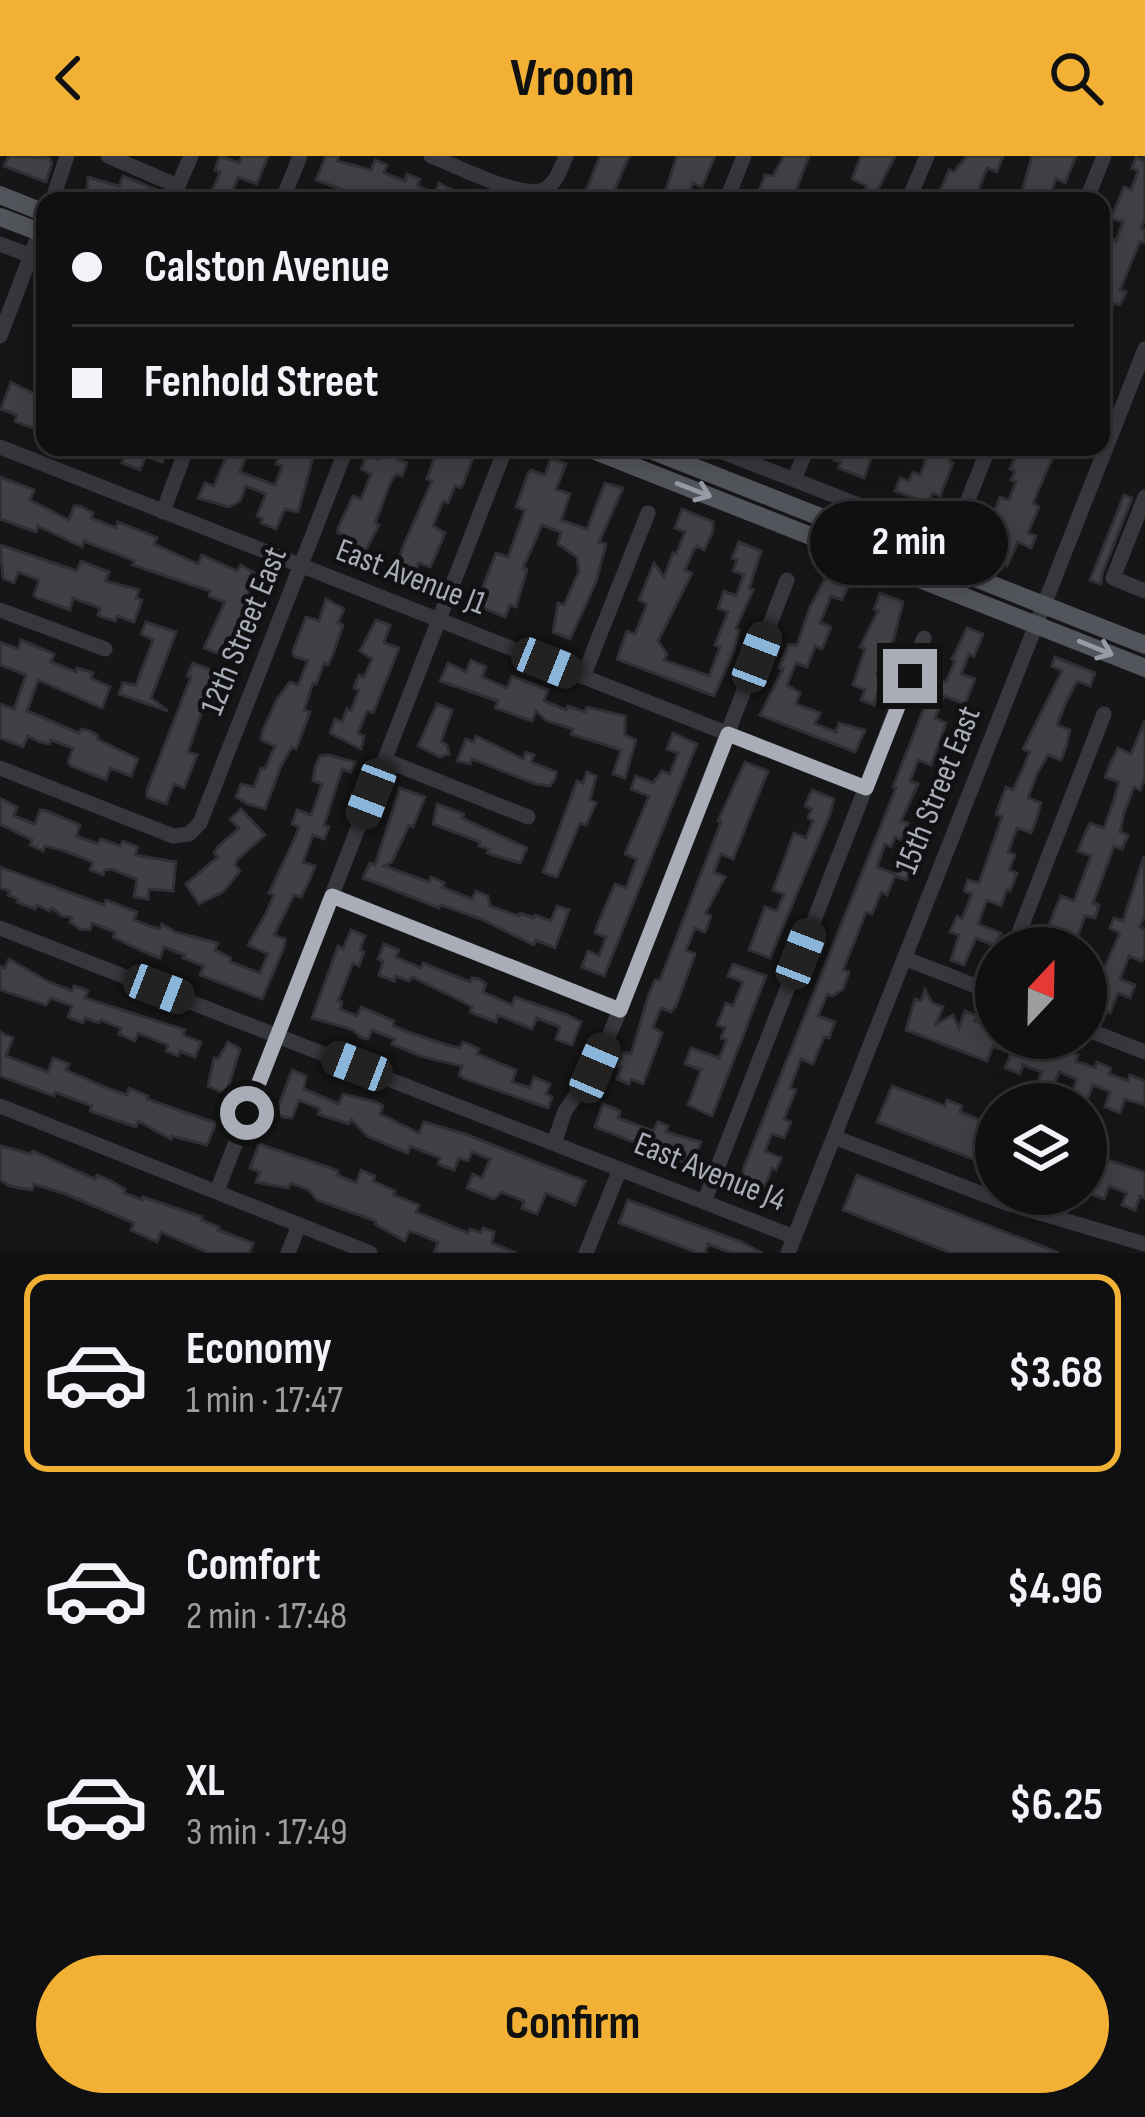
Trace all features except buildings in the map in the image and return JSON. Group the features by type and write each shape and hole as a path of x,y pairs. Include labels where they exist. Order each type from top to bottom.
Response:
{"main road":[{"path":"0,195 36,220"},
{"path":"0,217 36,224"},
{"path":"608,456 1145,668"},
{"path":"666,456 1145,645"}],"street":[{"path":"55,192 67,156"},
{"path":"108,156 178,186 190,156"},
{"path":"286,192 300,156"},
{"path":"431,156 523,192"},
{"path":"534,192 543,191 557,178 566,156"},
{"path":"730,192 744,156"},
{"path":"912,192 927,156"},
{"path":"1090,192 1104,156"},
{"path":"0,244 36,257"},
{"path":"0,336 36,262"},
{"name":"15th Street East","path":"1110,438 1145,349"},
{"name":"East Avenue J1","path":"0,447 866,788"},
{"path":"163,512 184,456"},
{"name":"12th Street East","path":"0,768 173,836 189,834 200,823 344,456"},
{"path":"217,1191 503,456"},
{"path":"734,456 938,536 954,535 985,456"},
{"path":"794,479 804,456"},
{"name":"15th Street East","path":"791,1245 1103,456"},
{"path":"1145,497 1113,578 1145,591"},
{"path":"583,677 648,513"},
{"path":"554,1143 572,1098 595,1068 620,1010 787,580"},
{"path":"0,610 105,649"},
{"path":"704,1202 924,638"},
{"path":"1021,927 1105,714"},
{"path":"385,760 528,817"},
{"path":"332,896 620,1010"},
{"name":"East Avenue J4","path":"0,928 620,1168 791,1245"},
{"path":"904,958 975,985"},
{"path":"1107,1035 1143,1046"},
{"path":"0,1106 370,1253"},
{"path":"834,1137 1006,1203 1145,1244"},
{"path":"586,1253 620,1168"},
{"path":"288,1253 299,1225"}],"route":[{"path":"247,1113 332,896 620,1010 728,734 866,788 910,676"}]}
